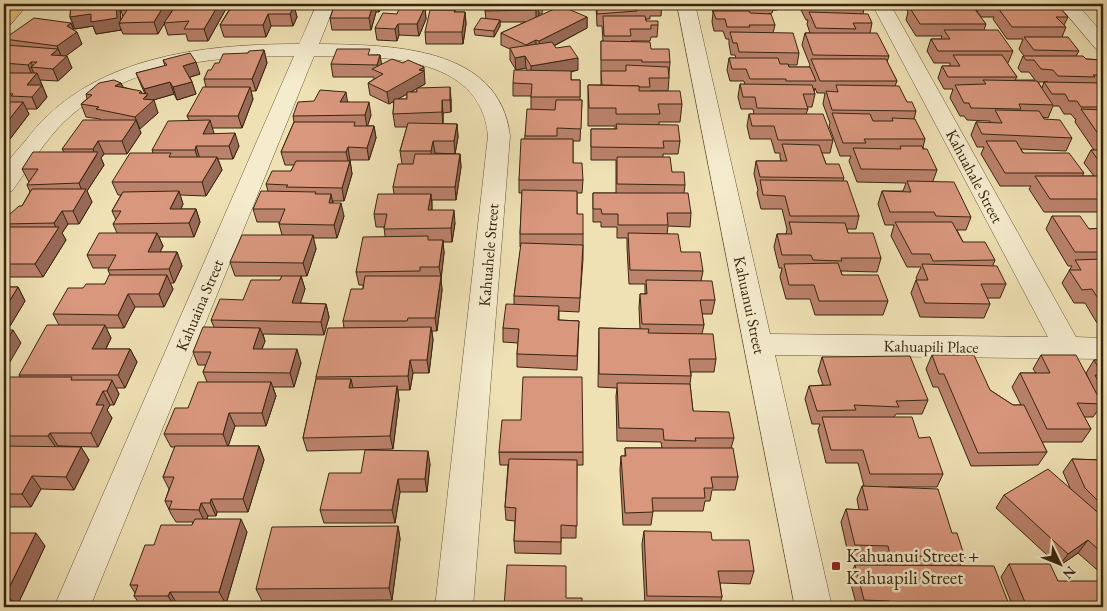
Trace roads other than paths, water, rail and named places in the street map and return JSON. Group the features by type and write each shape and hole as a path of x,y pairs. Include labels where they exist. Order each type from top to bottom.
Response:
{"main road":[{"path":"4,20 19,4"}],"street":[{"name":"Kahuaina Street","path":"72,607 326,4"},
{"name":"Kahuanui Street","path":"686,4 814,607"},
{"name":"Kahuahale Street","path":"881,4 1068,348"},
{"path":"1067,4 1103,45"},
{"name":"Kahuahele Street","path":"4,186 50,124 73,104 132,72 178,59 246,50 388,53 441,65 461,73 474,84 494,108 499,121 500,136 454,607"},
{"name":"Kahuapili Place","path":"758,344 1103,348"}],"place":[{"name":"Kahuanui Street + Kahuapili Street","path":"836,566"}]}
